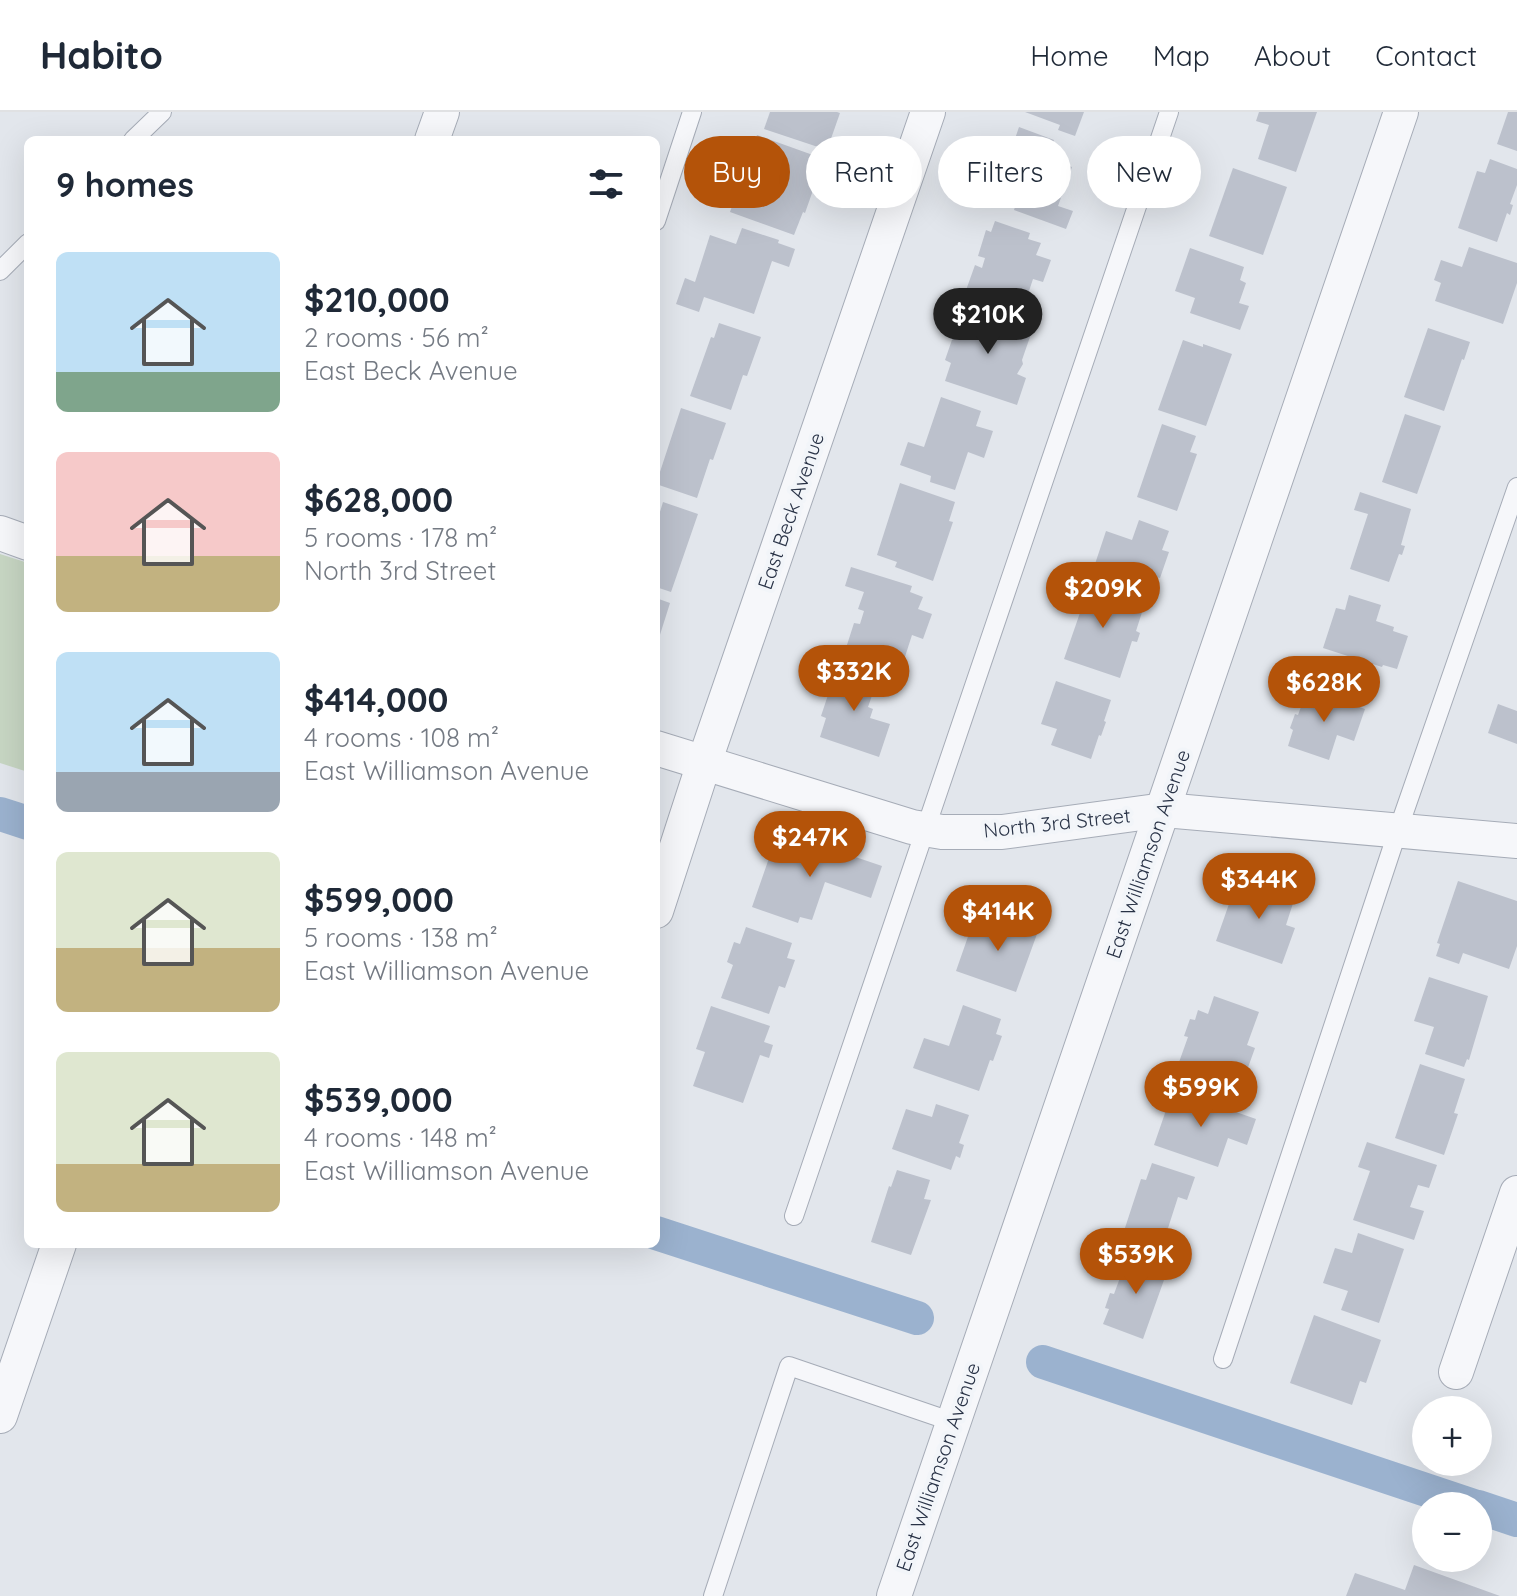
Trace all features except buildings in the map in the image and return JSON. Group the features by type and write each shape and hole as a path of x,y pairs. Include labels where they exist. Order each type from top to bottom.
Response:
{"street":[{"path":"433,136 442,112"},
{"name":"East Beck Avenue","path":"660,899 928,112"},
{"name":"East Williamson Avenue","path":"894,1596 1401,112"},
{"path":"0,533 24,542"},
{"name":"North 3rd Street","path":"660,749 912,827 942,832 1002,832 1164,810 1517,841"},
{"path":"1456,1372 1517,1193"},
{"path":"0,1416 58,1248"}],"lane":[{"path":"137,136 162,112"},
{"path":"660,209 692,112"},
{"path":"794,1216 1169,112"},
{"path":"0,271 24,247"},
{"path":"1223,1359 1398,830 1517,487"},
{"path":"713,1596 789,1366 953,1422"}],"green space":[{"path":"0,554 24,562 24,771 0,763"}],"waterway":[{"path":"0,814 24,822"},
{"path":"660,1234 917,1318"},
{"path":"1043,1362 1432,1492"},
{"path":"1492,1512 1517,1520"}]}
